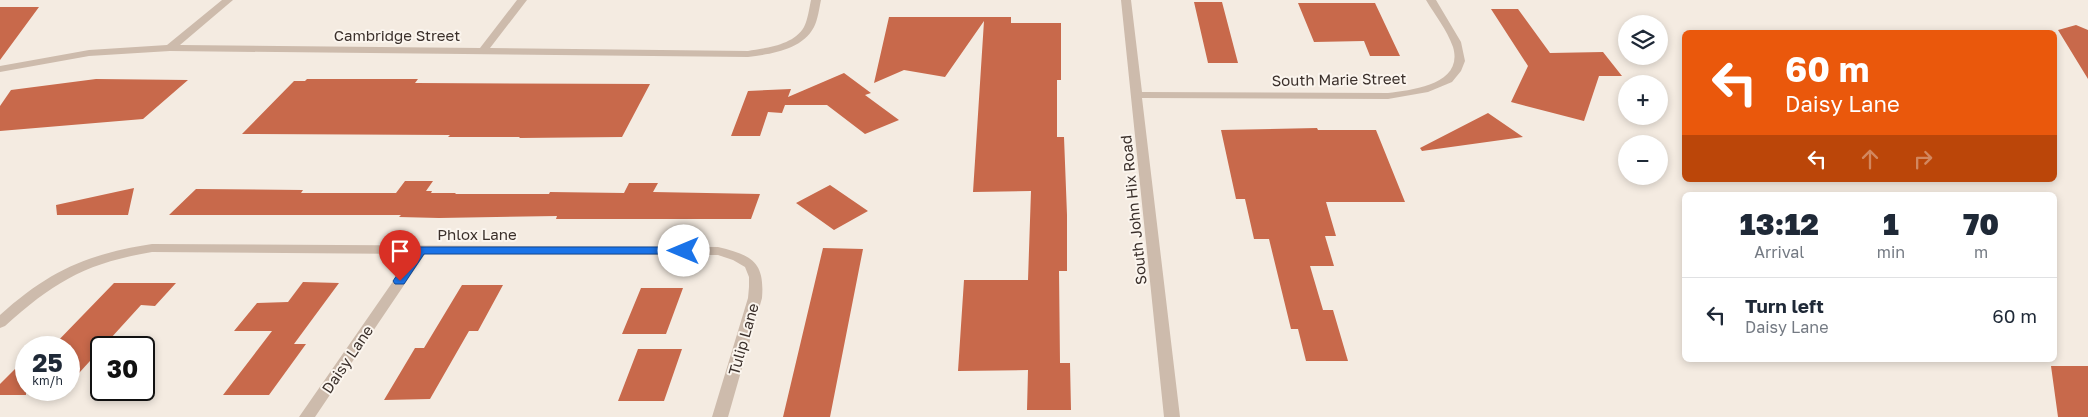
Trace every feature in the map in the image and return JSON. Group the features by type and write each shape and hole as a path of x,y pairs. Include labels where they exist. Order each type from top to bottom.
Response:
{"street":[{"path":"170,48 228,0"},
{"path":"483,51 522,0"},
{"name":"Cambridge Street","path":"0,69 89,53 170,48 748,54 781,47 804,34 810,25 810,18 816,0"},
{"name":"South John Hix Road","path":"1126,0 1172,417"},
{"name":"South Marie Street","path":"1136,95 1388,96 1424,91 1454,74 1459,64 1458,48 1431,0"},
{"name":"Phlox Lane","path":"0,323 29,296 48,282 86,263 110,255 152,248 420,251 718,251 738,256 749,262"},
{"name":"Daisy Lane","path":"308,417 420,251"},
{"name":"Tulip Lane","path":"720,417 755,298 758,281 749,262"}],"building":[{"path":"1194,2 1222,2 1238,63 1208,63"},
{"path":"1298,3 1375,3 1400,56 1370,56 1364,41 1314,42"},
{"path":"0,7 39,7 0,60"},
{"path":"1491,9 1518,9 1550,53 1603,52 1621,75 1599,76 1584,121 1511,102 1528,66"},
{"path":"889,17 1011,17 1011,23 1061,23 1061,80 1057,80 1057,137 1064,137 1067,271 1059,271 1060,363 1070,363 1071,410 1027,410 1028,370 958,371 964,280 1028,280 1031,191 973,192 984,21 945,77 904,70 874,83"},
{"path":"2076,25 2088,30 2088,79 2058,30"},
{"path":"844,73 871,93 865,95 899,120 865,134 827,105 785,105 782,113 768,112 760,136 731,136 748,91 791,89 788,97"},
{"path":"96,79 188,80 143,119 0,131 0,106 11,90"},
{"path":"307,79 418,79 415,83 650,84 622,137 519,138 448,137 450,135 242,134 294,81 305,81"},
{"path":"1488,113 1523,137 1422,151 1420,148"},
{"path":"1317,128 1318,130 1376,130 1405,202 1326,202 1336,236 1325,236 1334,266 1310,266 1323,310 1333,310 1348,361 1306,361 1298,329 1291,329 1269,239 1254,239 1245,199 1236,199 1221,130"},
{"path":"405,181 433,181 426,191 455,194 624,193 629,183 658,183 653,192 760,194 751,219 556,219 557,216 439,218 399,217 401,215 169,215 196,189 303,190 301,193 396,193"},
{"path":"830,185 868,211 834,230 796,203"},
{"path":"134,188 128,215 57,215 56,205"},
{"path":"823,248 863,249 830,417 783,417"},
{"path":"303,282 339,283 294,344 306,344 269,395 223,395 272,331 234,331 257,303 288,302"},
{"path":"114,283 176,283 155,306 141,305 113,336 90,336 90,361 80,372 80,336 63,336"},
{"path":"462,285 503,285 478,331 469,331 430,399 384,400 415,348 424,348"},
{"path":"641,288 683,288 666,334 622,334"},
{"path":"638,349 682,349 664,401 618,401"},
{"path":"2051,366 2088,366 2088,417 2058,417"},
{"path":"15,369 15,395 0,395 0,384"}],"route":[{"path":"400,281 420,251 684,251"}]}
